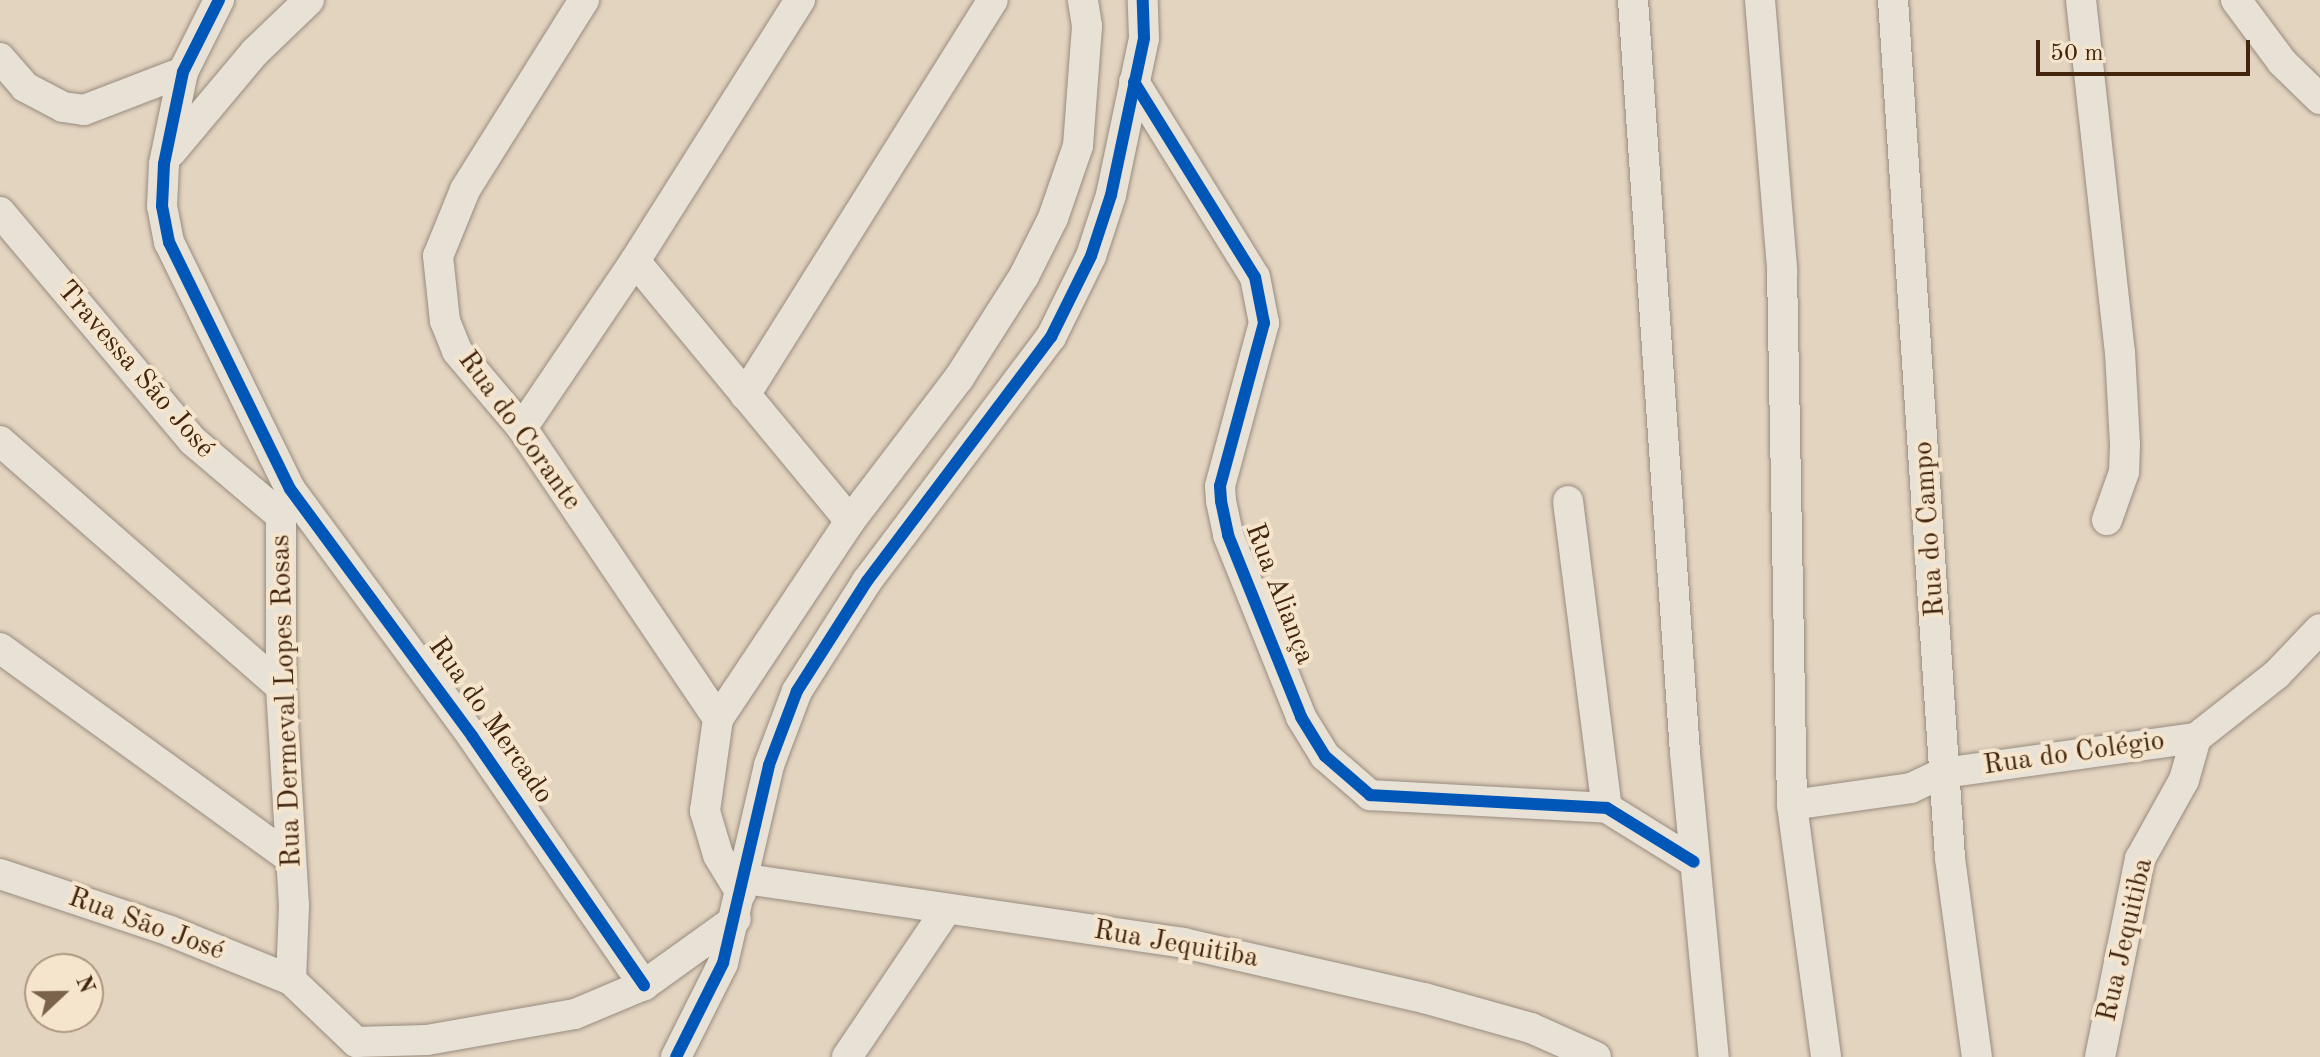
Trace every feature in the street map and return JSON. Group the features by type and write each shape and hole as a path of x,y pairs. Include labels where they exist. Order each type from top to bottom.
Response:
{"street":[{"name":"Rua Dermeval Lopes Rosas","path":"219,0 183,72 164,164 162,206 169,242 286,502 281,687 291,859 291,980"},
{"path":"164,164 187,128 309,0"},
{"name":"Rua do Corante","path":"584,0 465,190 438,256 445,321 457,351 522,428 718,719"},
{"path":"522,428 635,261 800,0"},
{"path":"745,395 993,0"},
{"path":"741,897 718,855 705,811 718,719 850,521 959,378 1024,276 1053,218 1078,146 1087,26 1083,0"},
{"path":"676,1057 723,963 741,897 769,765 797,691 867,581 1051,337 1091,256 1111,195 1144,38 1143,0"},
{"path":"1633,0 1694,862 1714,1057"},
{"path":"1760,0 1782,270 1792,805 1826,1057"},
{"name":"Rua do Campo","path":"1893,0 1943,773 1977,1057"},
{"path":"2081,0 2120,352 2125,445 2124,472 2107,520"},
{"path":"2236,0 2282,62 2320,99"},
{"path":"0,58 25,87 63,107 84,110 183,72"},
{"name":"Rua Aliança","path":"1134,82 1255,277 1264,323 1220,486 1221,501 1240,567 1311,736 1325,756 1370,795 1607,808 1694,862"},
{"name":"Travessa São José","path":"0,212 193,441 286,502"},
{"path":"635,261 850,521"},
{"path":"0,441 281,687"},
{"path":"1568,501 1607,808"},
{"name":"Rua do Mercado","path":"286,502 472,736 644,985"},
{"name":"Rua do Colégio","path":"1792,805 1911,788 1943,773 2196,738 2277,674 2320,629"},
{"path":"0,648 291,859"},
{"name":"Rua Jequitiba","path":"2100,1057 2140,859 2184,780 2196,738"},
{"name":"Rua São José","path":"0,874 170,931 291,980"},
{"path":"291,980 346,1050 522,1025 575,1014 644,985 741,897"},
{"name":"Rua Jequitiba","path":"741,897 946,910 1183,943 1308,970 1531,1028 1596,1057"},
{"path":"847,1057 946,910"}],"cycle path":[{"path":"219,0 183,72 164,164 162,206 169,242 290,489 472,736 644,985"},
{"path":"676,1057 723,963 769,765 797,691 867,581 1051,337 1091,256 1111,195 1144,38 1143,0"},
{"path":"1134,82 1255,277 1264,323 1220,486 1221,501 1228,535 1301,717 1325,756 1370,795 1607,808 1694,862"}]}
